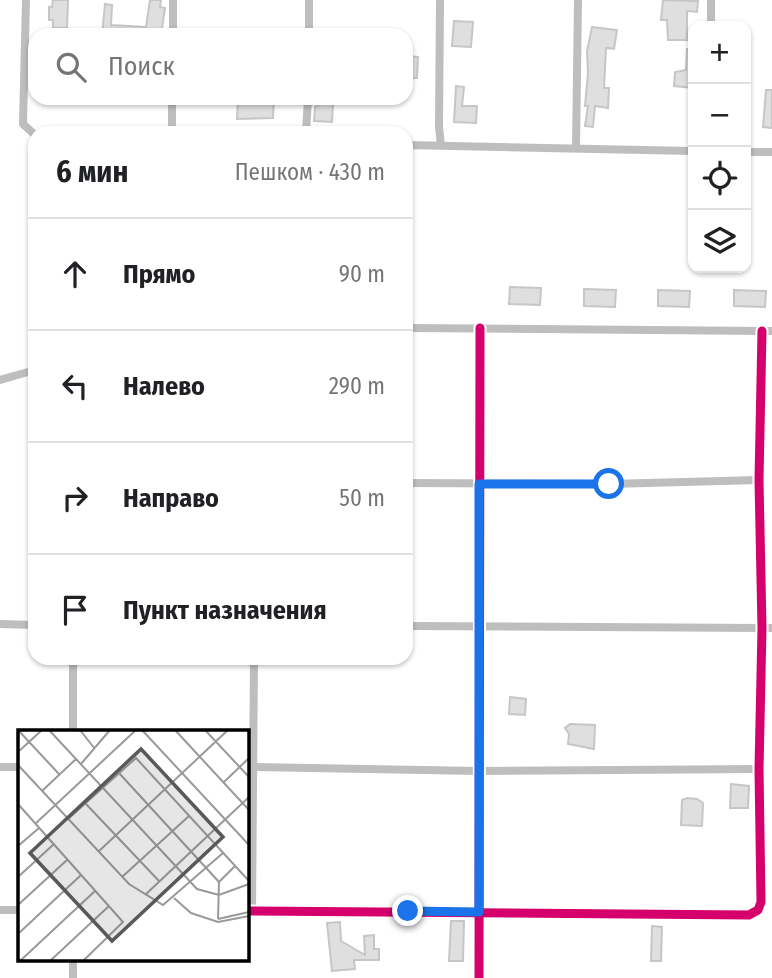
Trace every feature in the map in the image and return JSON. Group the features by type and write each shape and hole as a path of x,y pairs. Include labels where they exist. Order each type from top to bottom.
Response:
{"street":[{"path":"26,0 23,124 28,129"},
{"path":"173,0 173,28"},
{"path":"309,0 309,28"},
{"path":"440,0 440,145"},
{"path":"576,148 578,0"},
{"path":"711,0 711,21"},
{"path":"172,105 172,126"},
{"path":"306,126 308,105"},
{"path":"413,145 688,151"},
{"path":"751,152 772,152"},
{"path":"254,665 250,767 250,911 754,914 758,910 761,902 762,628 759,480 767,331 413,328"},
{"path":"479,978 480,328"},
{"path":"0,380 28,372"},
{"path":"413,483 759,480"},
{"path":"0,624 28,625"},
{"path":"413,626 772,628"},
{"path":"73,665 73,730"},
{"path":"0,767 18,767"},
{"path":"250,767 479,771 760,769"},
{"path":"0,910 18,910"},
{"path":"73,960 73,978"}],"building":[{"path":"53,0 68,0 67,28 53,28 53,20 49,20 49,7 52,7"},
{"path":"150,0 161,0 160,7 165,8 162,28 103,28 105,4 112,5 111,25 146,27"},
{"path":"663,0 698,1 697,12 687,11 687,40 668,40 667,20 661,20"},
{"path":"454,21 473,22 471,47 452,46"},
{"path":"592,27 617,30 614,49 606,48 604,88 609,88 608,108 595,106 593,127 585,126 588,106 585,106 587,51"},
{"path":"688,49 688,87 674,86 675,72 686,70"},
{"path":"413,57 418,57 417,78 413,78"},
{"path":"456,86 464,87 462,106 477,106 476,123 454,122"},
{"path":"766,90 772,90 772,128 763,127"},
{"path":"238,105 274,105 273,118 237,119"},
{"path":"333,105 332,122 314,121 315,107"},
{"path":"510,287 541,288 540,305 509,304"},
{"path":"584,289 616,290 615,307 584,306"},
{"path":"658,290 690,291 689,307 658,306"},
{"path":"734,290 766,291 765,307 734,306"},
{"path":"510,697 526,699 525,715 509,714"},
{"path":"570,724 595,725 594,749 568,744 569,734 565,728"},
{"path":"731,784 749,786 748,808 730,808"},
{"path":"687,798 703,803 702,826 681,825 682,800"},
{"path":"451,921 464,921 463,961 449,961"},
{"path":"340,922 341,941 365,955 364,936 374,935 374,949 379,949 379,960 354,960 355,969 332,971 327,923"},
{"path":"652,926 662,927 661,961 651,961"}],"cycle path":[{"path":"479,978 480,328"},
{"path":"248,911 749,915 758,910 761,902 759,769 762,628 759,480 762,331"}],"route":[{"path":"408,911 479,912 479,484 609,484"}]}
